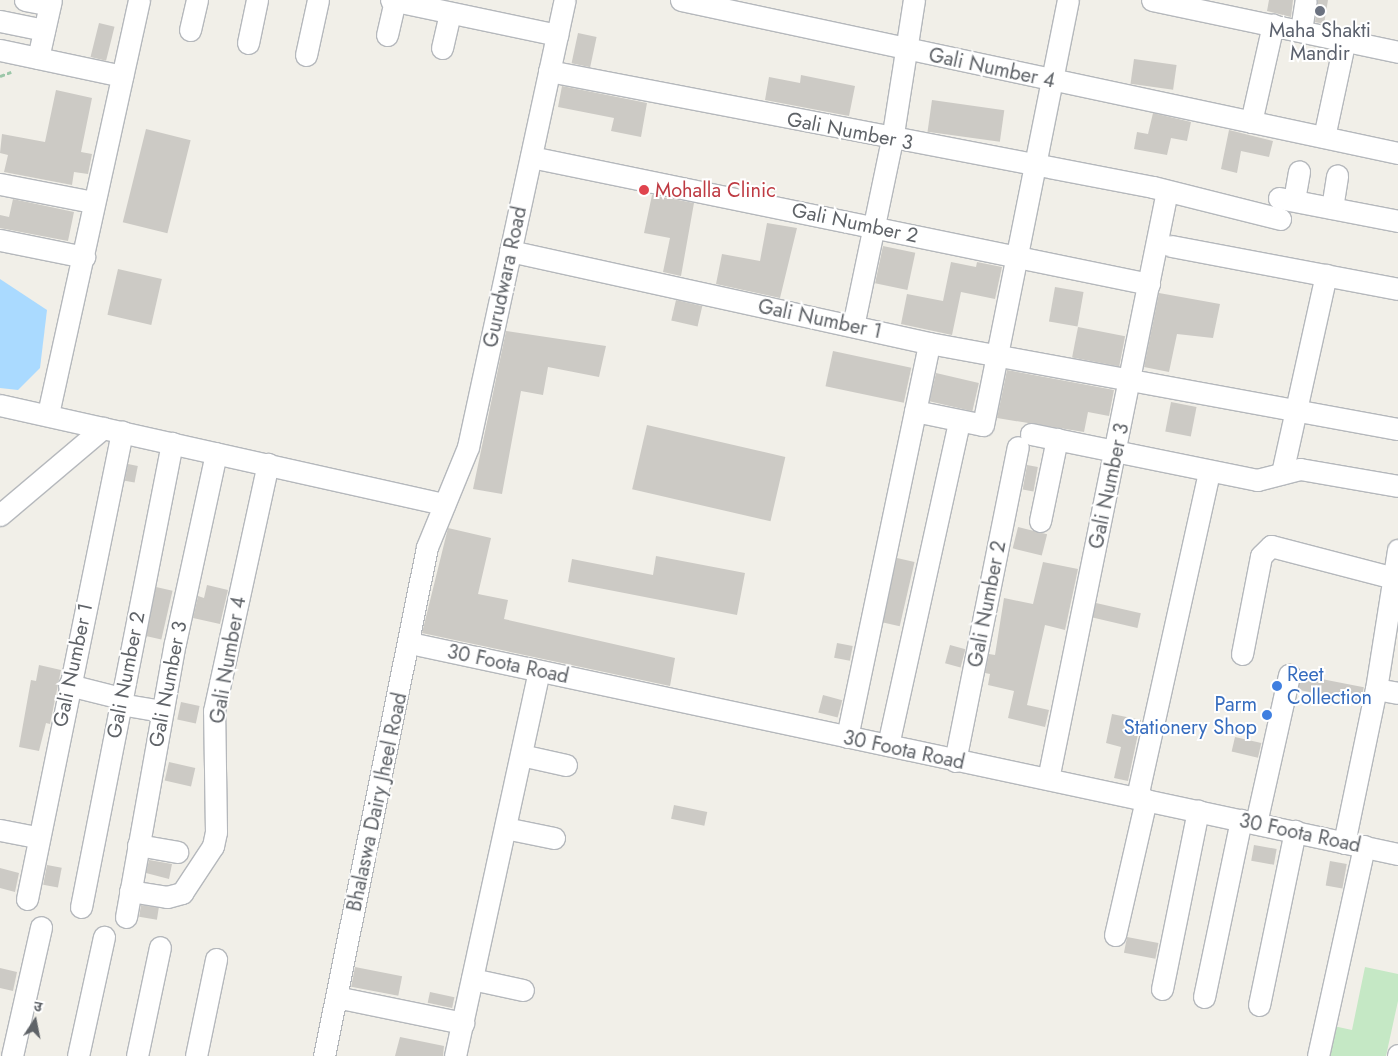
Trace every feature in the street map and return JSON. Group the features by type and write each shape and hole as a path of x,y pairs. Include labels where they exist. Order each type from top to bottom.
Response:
{"street":[{"path":"25,0 50,3 38,58"},
{"path":"48,414 84,257 93,202 139,0"},
{"path":"190,30 197,0"},
{"path":"248,43 257,0"},
{"path":"306,55 318,0"},
{"path":"387,35 393,0 557,35"},
{"name":"Gurudwara Road","path":"427,547 468,447 564,0"},
{"name":"Gali Number 4","path":"680,0 906,51 1398,153"},
{"path":"852,326 892,140 914,0"},
{"path":"915,411 983,425 1068,0"},
{"path":"1152,0 1345,39 1398,52"},
{"path":"1301,30 1306,0"},
{"path":"442,48 450,13"},
{"path":"0,21 44,30"},
{"path":"1251,122 1273,24"},
{"path":"1314,135 1345,39"},
{"path":"0,50 122,76"},
{"name":"Gali Number 3","path":"549,70 892,140 1160,189 1149,284 1131,382 1048,779"},
{"name":"Gali Number 2","path":"531,157 1149,284"},
{"path":"1299,171 1286,199 1398,221"},
{"path":"1332,208 1337,174"},
{"path":"0,184 93,202"},
{"path":"1160,189 1280,219"},
{"path":"0,240 84,257"},
{"path":"1171,246 1398,289"},
{"name":"Gali Number 1","path":"510,251 929,343 1131,382 1398,429"},
{"path":"1282,473 1326,275"},
{"path":"847,737 929,343"},
{"path":"0,405 48,414 444,504"},
{"path":"888,745 959,421"},
{"path":"0,515 112,430"},
{"name":"Gali Number 1","path":"27,899 37,837 69,685 112,430"},
{"path":"1040,522 1057,439 1208,472 1262,480 1300,469 1398,486"},
{"name":"Gali Number 2","path":"955,761 1024,441 1057,439"},
{"name":"Gali Number 2","path":"81,907 172,443"},
{"name":"Gali Number 3","path":"126,917 162,711 216,452"},
{"name":"Gali Number 4","path":"130,891 167,898 182,893 195,879 216,832 214,712 268,464"},
{"path":"1115,935 1208,472"},
{"path":"1242,654 1261,556 1271,546 1394,578"},
{"name":"Bhalaswa Dairy Jheel Road","path":"324,1056 410,643 427,547"},
{"path":"1318,1056 1354,845 1398,550"},
{"name":"30 Foota Road","path":"410,643 955,761 1142,798 1398,854"},
{"path":"455,1056 539,671"},
{"path":"1204,997 1248,821 1289,675"},
{"path":"69,685 162,711"},
{"path":"1376,689 1398,693"},
{"path":"521,755 566,765"},
{"path":"1162,989 1198,811"},
{"path":"505,828 554,838"},
{"path":"0,830 37,837"},
{"path":"1259,1005 1295,831"},
{"path":"138,845 177,852"},
{"path":"12,1056 41,927"},
{"path":"78,1056 104,937"},
{"path":"137,1056 160,947"},
{"path":"196,1056 216,959"},
{"path":"472,979 523,990"},
{"path":"336,997 463,1023"}],"green space":[{"path":"1365,967 1398,974 1398,1001 1386,1056 1322,1056 1329,1025 1352,1030"}],"water":[{"path":"0,279 47,310 40,368 18,390 0,388"}],"building":[{"path":"1269,0 1293,0 1291,17 1267,11"},
{"name":"Maha Shakti Mandir","path":"1318,0 1328,0 1324,24 1315,22"},
{"path":"99,23 115,27 106,61 91,57"},
{"path":"578,33 597,37 590,67 572,63"},
{"path":"1134,59 1177,65 1173,90 1131,84"},
{"path":"801,75 855,86 849,116 765,100 769,77 800,83"},
{"path":"562,86 647,103 641,137 611,131 614,118 558,107"},
{"path":"56,90 92,98 81,152 92,154 88,174 74,172 72,185 4,172 8,155 0,153 2,134 45,142"},
{"path":"932,100 1004,110 1000,142 928,132"},
{"path":"1153,113 1191,122 1187,141 1171,138 1167,155 1134,149 1137,132 1148,134"},
{"path":"146,129 191,140 167,233 123,222"},
{"path":"1229,130 1273,141 1269,157 1241,151 1237,173 1221,169"},
{"path":"652,195 694,203 681,276 663,272 670,238 644,233"},
{"path":"13,199 74,212 68,241 0,228 0,215 9,217"},
{"path":"767,223 797,228 780,298 716,284 722,254 760,261"},
{"path":"883,246 915,253 907,290 875,283"},
{"path":"951,262 976,267 977,262 1002,267 995,299 961,292 952,335 901,324 907,294 943,301"},
{"path":"118,269 162,279 151,325 107,315"},
{"path":"1055,287 1084,292 1077,327 1049,321"},
{"path":"1159,293 1220,304 1213,338 1177,334 1169,372 1144,367"},
{"path":"676,300 702,306 698,327 671,320"},
{"path":"1078,327 1125,336 1119,367 1072,357"},
{"path":"506,331 606,346 599,377 548,367 543,395 521,391 502,494 473,489"},
{"path":"833,351 911,368 904,403 826,386"},
{"path":"1007,370 1114,390 1109,416 1088,412 1084,432 997,418"},
{"path":"936,373 979,383 972,411 929,401"},
{"path":"1171,402 1197,407 1191,436 1165,431"},
{"path":"647,425 785,457 771,521 632,489"},
{"path":"128,464 138,466 135,483 125,481"},
{"path":"1027,465 1038,467 1033,492 1023,490"},
{"path":"1018,527 1047,534 1042,556 1013,548"},
{"path":"448,528 491,538 478,594 508,600 504,619 675,658 670,686 422,633"},
{"path":"656,556 745,573 737,615 568,582 572,559 653,575"},
{"path":"897,558 915,562 900,626 882,622"},
{"path":"1043,562 1078,569 1065,630 1045,625 1027,705 1049,710 1045,727 1008,718 1014,691 988,685 990,674 985,673 989,654 995,655 1004,598 1033,604"},
{"path":"207,585 228,590 220,624 193,618 198,596 204,598"},
{"path":"156,587 173,591 161,640 145,636"},
{"path":"1096,603 1141,613 1137,628 1093,618"},
{"path":"837,643 853,646 850,661 834,658"},
{"path":"950,645 965,649 961,667 945,663"},
{"path":"39,665 61,670 50,724 46,723 39,751 19,747 31,680 36,681"},
{"path":"1301,675 1364,687 1361,702 1298,690"},
{"path":"823,695 842,700 838,718 818,712"},
{"path":"181,702 200,706 196,724 177,720"},
{"path":"1112,714 1141,720 1128,781 1114,778 1121,747 1106,743"},
{"path":"1235,737 1261,743 1258,758 1232,752"},
{"path":"169,762 195,768 191,787 165,781"},
{"path":"674,805 707,812 704,826 671,819"},
{"path":"1254,845 1277,849 1274,865 1251,861"},
{"path":"149,860 172,864 169,879 146,873"},
{"path":"1330,861 1347,864 1342,889 1326,886"},
{"path":"47,865 62,868 58,887 43,885"},
{"path":"0,868 19,873 15,892 0,888"},
{"path":"141,905 159,908 157,920 139,917"},
{"path":"1127,937 1158,943 1155,959 1124,953"},
{"path":"355,967 402,976 398,996 351,987"},
{"path":"0,968 17,972 13,991 0,988"},
{"path":"430,992 454,997 452,1008 428,1003"},
{"path":"400,1037 444,1046 443,1056 395,1056"}],"place":[{"name":"Maha Shakti Mandir","path":"1320,11"},
{"name":"Mohalla Clinic","path":"644,190"},
{"name":"Reet Collection","path":"1277,686"},
{"name":"Parm Stationery Shop","path":"1267,715"}]}
